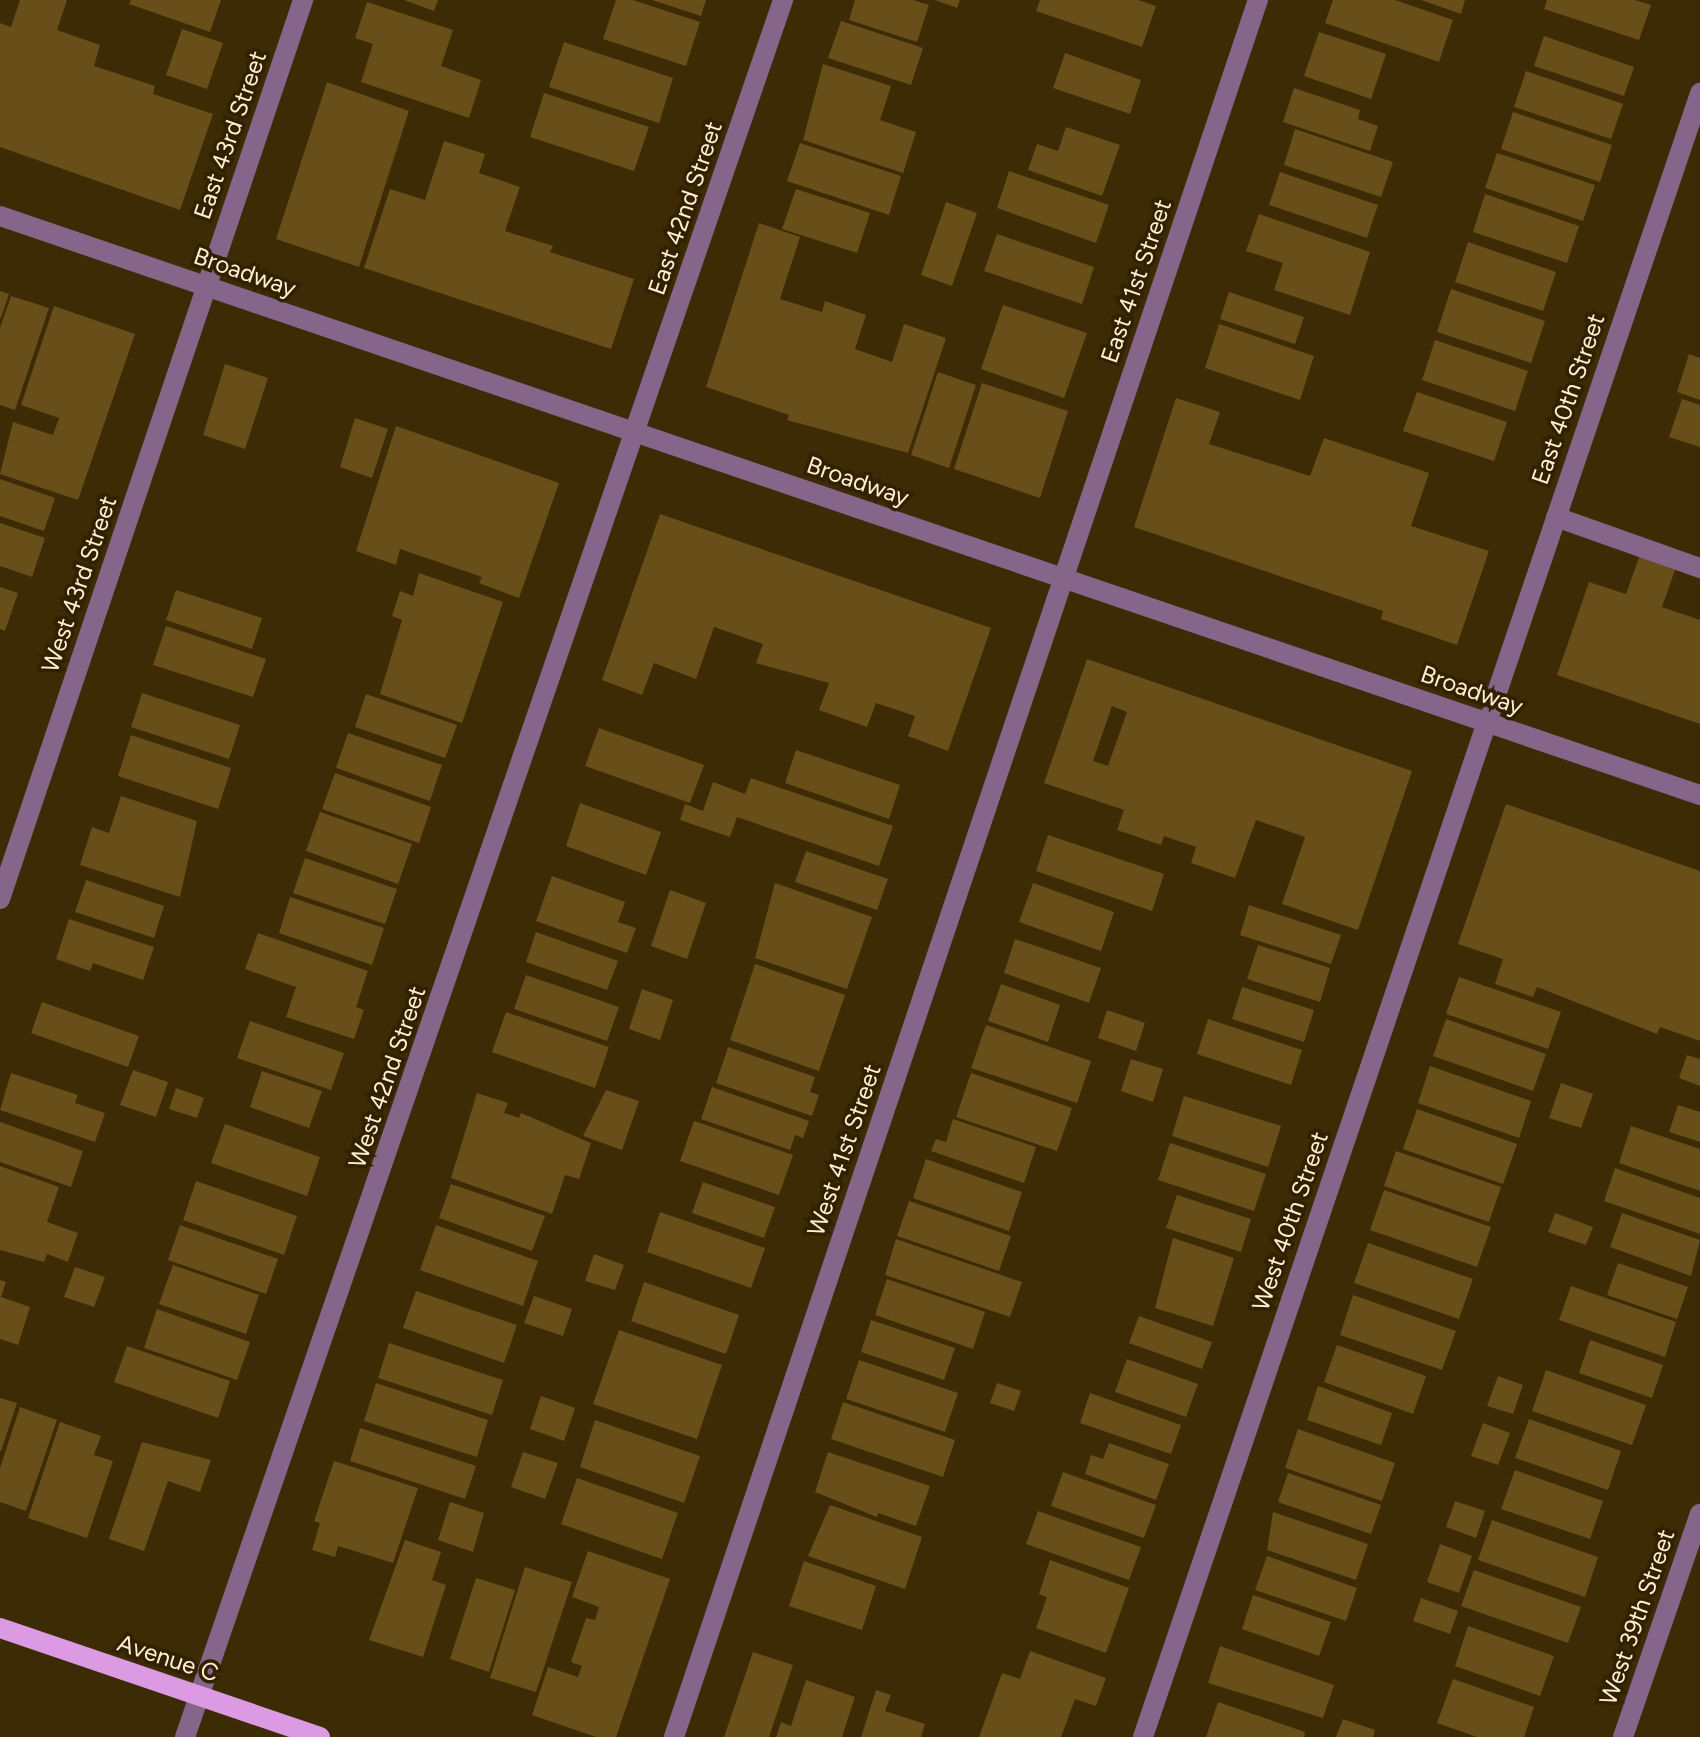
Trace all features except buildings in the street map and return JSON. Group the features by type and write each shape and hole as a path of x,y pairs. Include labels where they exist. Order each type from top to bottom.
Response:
{"main road":[{"name":"Avenue C","path":"0,1628 320,1737"}],"street":[{"name":"East 43rd Street","path":"207,286 303,0"},
{"name":"East 42nd Street","path":"637,433 783,0"},
{"name":"East 41st Street","path":"1064,579 1258,0"},
{"name":"East 40th Street","path":"1486,723 1700,93"},
{"name":"Broadway","path":"0,216 1700,795"},
{"name":"West 43rd Street","path":"0,899 207,286"},
{"name":"West 42nd Street","path":"185,1737 637,433"},
{"path":"1556,517 1700,568"},
{"name":"West 41st Street","path":"674,1737 1064,579"},
{"name":"West 40th Street","path":"1143,1737 1486,723"},
{"name":"West 39th Street","path":"1623,1737 1700,1514"}]}
